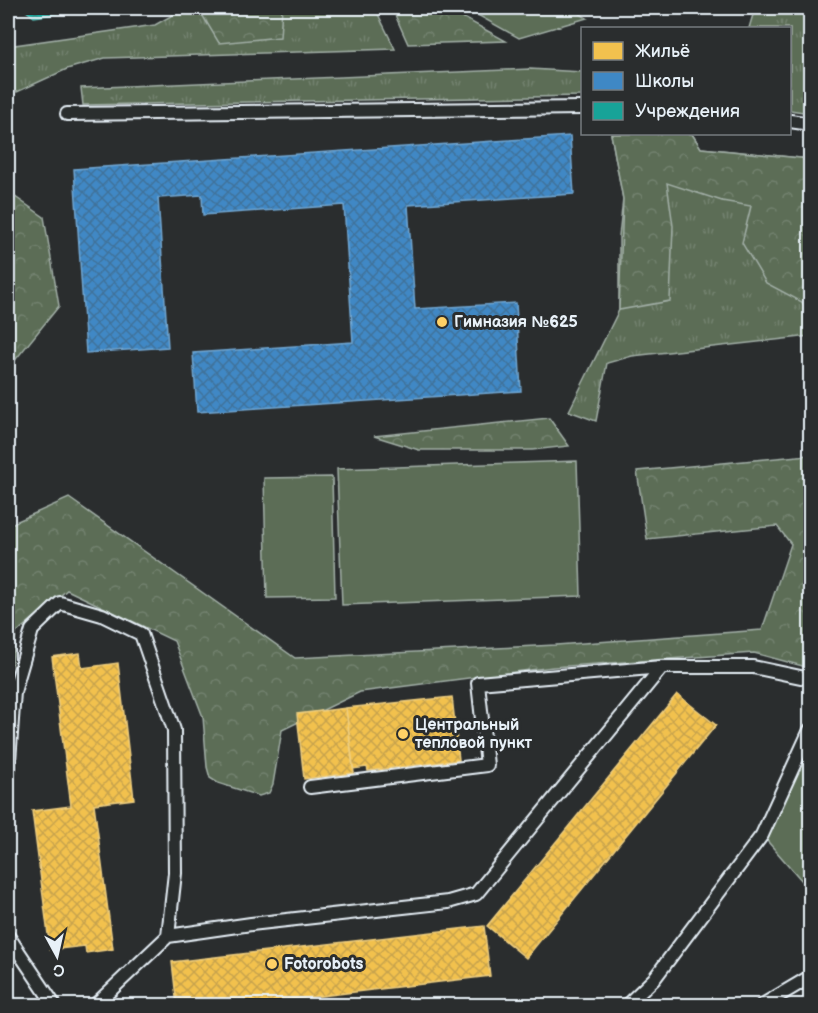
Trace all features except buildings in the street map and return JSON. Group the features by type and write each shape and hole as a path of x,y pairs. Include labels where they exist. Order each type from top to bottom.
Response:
{"lane":[{"path":"67,114 581,108"},
{"path":"791,121 810,124"},
{"path":"8,775 14,692 32,630 60,603 102,615 141,634 174,730 176,873 168,936"},
{"path":"310,787 487,765 478,683 662,668 753,667 810,679"},
{"path":"94,1005 168,936 251,924 448,902 476,894 662,668"},
{"path":"626,1005 654,979 762,835 810,730"},
{"path":"8,936 55,1005"},
{"path":"761,1005 810,977"}],"green space":[{"path":"185,8 375,8 395,49 105,58 67,69 17,92 8,90 8,46 155,25"},
{"path":"198,8 282,8 280,37 219,43"},
{"path":"392,8 446,8 506,41 408,44"},
{"path":"465,8 571,8 587,18 519,38"},
{"path":"755,8 810,8 810,113 791,110 791,27 749,27"},
{"path":"530,69 581,72 581,96 83,105 81,88"},
{"path":"611,135 693,135 701,148 810,159 810,336 632,356 607,363 596,421 569,411 619,310 619,236 623,199"},
{"path":"611,135 693,135 701,148 810,159 810,315 802,302 766,283 742,243 751,206 722,201 667,183 673,226 670,301 619,310 623,199"},
{"path":"8,192 44,217 59,306 8,369"},
{"path":"549,418 569,446 532,450 419,450 374,436"},
{"path":"810,454 810,668 754,653 553,667 360,692 282,730 273,784 269,793 259,796 218,783 210,778 203,717 174,641 67,590 16,633 8,691 8,521 11,524 69,498 295,658 556,645 762,630 791,544 777,526 647,539 637,471"},
{"path":"577,461 581,596 342,605 337,469"},
{"path":"332,477 335,597 267,598 264,478"},
{"path":"810,730 810,890 762,835"}],"place":[{"name":"Гимназия №625","path":"442,322"},
{"name":"Центральный тепловой пункт","path":"403,734"},
{"name":"Fotorobots","path":"272,964"}]}
